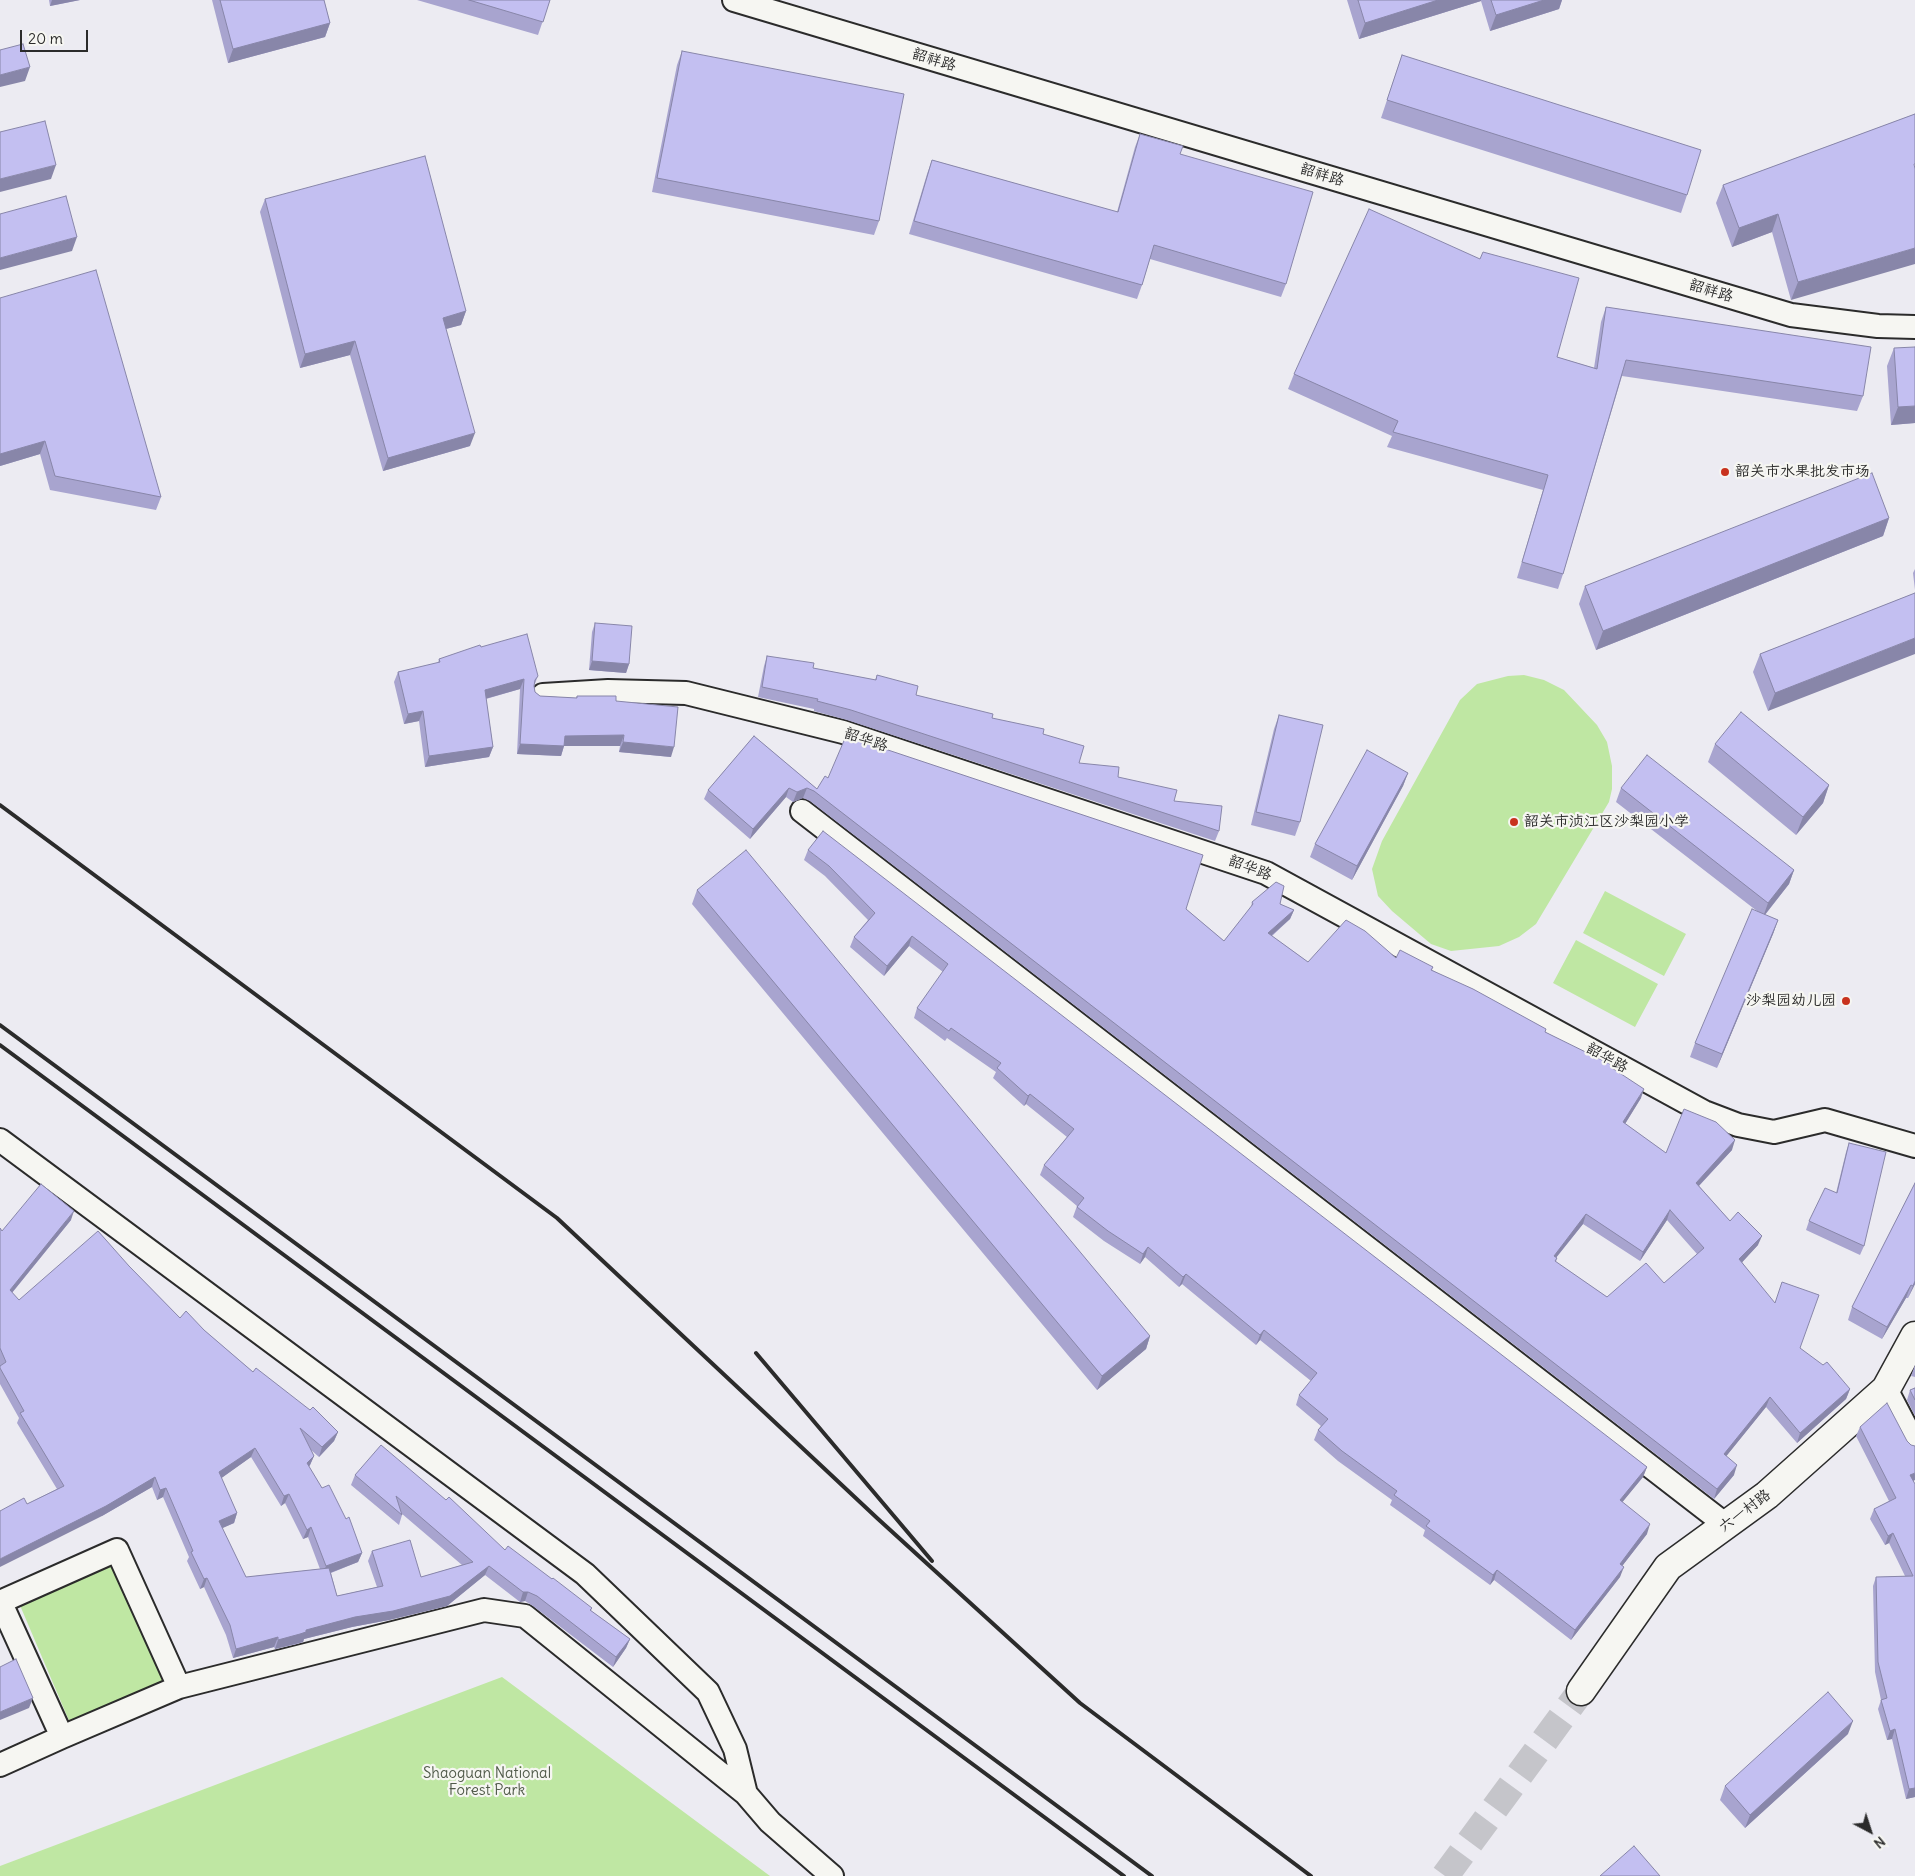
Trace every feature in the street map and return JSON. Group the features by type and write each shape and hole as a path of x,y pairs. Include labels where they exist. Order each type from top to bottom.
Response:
{"street":[{"name":"韶祥路","path":"734,0 1791,315 1878,326 1915,327"},
{"name":"韶华路","path":"543,695 608,691 686,694 843,732 1266,872 1704,1112 1730,1122 1774,1132 1824,1120 1915,1146"},
{"path":"802,811 1726,1526"},
{"path":"0,1140 585,1574 708,1692 735,1749 746,1794"},
{"name":"六一村路","path":"1581,1691 1668,1568 1768,1495 1886,1389 1915,1336"},
{"path":"1886,1389 1915,1444"},
{"path":"62,1737 0,1601 117,1550 179,1687"},
{"path":"0,1766 179,1687 484,1610 525,1616 746,1794 770,1822 832,1876"}],"green space":[{"path":"1524,675 1544,680 1564,690 1597,725 1607,742 1612,766 1612,789 1609,802 1536,924 1519,937 1499,946 1451,951 1431,944 1392,911 1378,896 1372,869 1382,841 1460,700 1477,684 1508,676"},
{"path":"1605,891 1686,934 1664,976 1583,933"},
{"path":"1576,940 1658,984 1635,1027 1553,983"},
{"path":"116,1562 167,1682 70,1723 19,1603"},
{"name":"Shaoguan National Forest Park","path":"502,1677 770,1876 0,1876 0,1866"}],"building":[{"path":"220,0 324,0 330,23 233,49"},
{"path":"469,0 550,0 543,22"},
{"path":"1358,0 1438,0 1365,23"},
{"path":"1491,0 1544,0 1496,15"},
{"path":"23,44 30,67 0,75 0,50"},
{"path":"682,51 904,94 879,221 657,178"},
{"path":"1402,55 1701,150 1687,195 1387,100"},
{"path":"1915,114 1915,248 1798,282 1778,214 1739,228 1723,185"},
{"path":"45,121 56,165 0,179 0,132"},
{"path":"1140,134 1183,146 1180,154 1313,192 1286,284 1154,245 1142,285 914,221 932,160 1118,212"},
{"path":"425,156 466,311 443,318 475,433 388,458 355,341 305,354 265,199"},
{"path":"66,196 77,237 0,258 0,214"},
{"path":"1369,209 1480,259 1483,252 1579,278 1557,357 1597,369 1606,307 1871,347 1863,396 1626,360 1563,574 1522,562 1548,475 1393,432 1398,421 1294,374"},
{"path":"96,270 161,497 55,476 45,441 0,454 0,298"},
{"path":"1915,347 1915,406 1898,407 1894,348"},
{"path":"1872,473 1889,518 1603,631 1585,586"},
{"path":"1915,593 1915,638 1775,693 1760,654"},
{"path":"595,623 632,626 629,664 592,661"},
{"path":"527,634 538,676 535,680 535,692 540,696 577,698 577,696 616,696 616,701 678,707 674,747 623,742 624,735 565,736 564,746 520,744 524,679 485,690 493,747 429,756 423,711 408,714 398,672 440,662 439,659 480,645 481,647"},
{"path":"767,656 814,663 813,668 876,680 877,675 918,686 916,695 993,714 992,718 1044,729 1043,734 1084,746 1079,763 1119,767 1118,777 1177,790 1174,801 1222,806 1219,831 851,710 817,701 818,699 762,687"},
{"path":"1741,712 1829,785 1803,817 1715,744"},
{"path":"1279,715 1323,725 1300,822 1256,812"},
{"path":"754,736 817,789 825,776 828,778 846,736 1203,855 1186,909 1224,941 1253,904 1252,902 1276,882 1284,886 1280,904 1294,910 1268,933 1308,962 1346,920 1365,931 1396,958 1400,950 1433,967 1431,970 1473,989 1546,1029 1545,1032 1614,1066 1612,1068 1644,1089 1623,1122 1666,1153 1684,1109 1716,1122 1735,1140 1696,1183 1730,1221 1738,1212 1762,1236 1739,1259 1775,1303 1782,1282 1819,1295 1800,1348 1823,1365 1827,1362 1850,1389 1800,1433 1770,1397 1724,1454 1737,1465 1717,1489 814,791 807,788 797,792 789,788 753,829 708,790","holes":["1670,1210 1704,1248 1664,1283 1646,1263 1607,1297 1555,1261 1557,1258 1554,1256 1586,1214 1643,1252"]},
{"path":"1367,750 1408,773 1357,866 1315,844"},
{"path":"1647,755 1794,870 1768,903 1621,788"},
{"path":"823,831 1647,1467 1620,1500 1650,1524 1620,1564 1624,1567 1575,1630 1497,1570 1493,1575 1426,1526 1430,1521 1394,1495 1397,1491 1342,1451 1318,1430 1328,1419 1299,1395 1317,1373 1264,1330 1260,1335 1186,1274 1183,1277 1148,1247 1143,1254 1108,1231 1077,1207 1084,1198 1044,1165 1074,1129 1030,1094 1028,1096 997,1068 1001,1063 951,1028 949,1031 917,1008 948,964 912,936 887,966 854,937 875,913 829,866 808,850"},
{"path":"746,850 1150,1336 1102,1376 697,890"},
{"path":"1752,909 1778,920 1722,1054 1695,1043"},
{"path":"1849,1143 1886,1152 1864,1246 1809,1221 1825,1188 1837,1193"},
{"path":"1915,1183 1915,1281 1887,1327 1852,1307"},
{"path":"41,1184 74,1211 10,1290 19,1300 98,1231 180,1318 186,1311 204,1330 253,1372 256,1368 310,1410 313,1407 338,1432 322,1447 300,1428 314,1456 307,1463 322,1488 329,1485 346,1519 349,1517 362,1553 326,1566 311,1527 307,1530 289,1494 284,1496 255,1448 219,1472 237,1513 219,1521 246,1577 329,1568 337,1596 383,1586 372,1551 410,1540 421,1577 473,1562 396,1496 402,1515 355,1475 381,1445 446,1500 449,1497 505,1550 508,1546 553,1578 592,1608 590,1610 630,1639 616,1657 537,1596 523,1592 489,1566 450,1596 393,1611 355,1617 306,1630 306,1632 278,1640 278,1637 236,1649 230,1625 207,1578 204,1579 191,1552 193,1551 166,1488 160,1490 155,1477 106,1506 0,1559 0,1511 24,1498 27,1504 64,1486 20,1413 24,1411 0,1368 6,1362 0,1348 0,1228 2,1231"},
{"path":"1915,1388 1915,1400 1910,1390"},
{"path":"1887,1403 1907,1441 1915,1446 1915,1473 1910,1475 1915,1484 1915,1788 1909,1789 1895,1729 1890,1731 1881,1700 1887,1698 1878,1662 1876,1577 1913,1576 1893,1533 1888,1536 1874,1509 1896,1498 1860,1427"},
{"path":"16,1659 33,1698 0,1712 0,1667"},
{"path":"1828,1692 1853,1721 1750,1815 1725,1786"},
{"path":"1634,1846 1660,1876 1600,1876"}],"tunnel":[{"path":"1445,1876 1581,1691"}],"railway":[{"path":"0,805 557,1218 877,1518 1080,1703 1311,1876"},
{"path":"0,1025 1152,1876"},
{"path":"0,1045 1124,1876"},
{"path":"756,1353 932,1561"}],"place":[{"name":"韶关市水果批发市场","path":"1725,472"},
{"name":"韶关市浈江区沙梨园小学","path":"1514,822"},
{"name":"沙梨园幼儿园","path":"1846,1001"}]}
